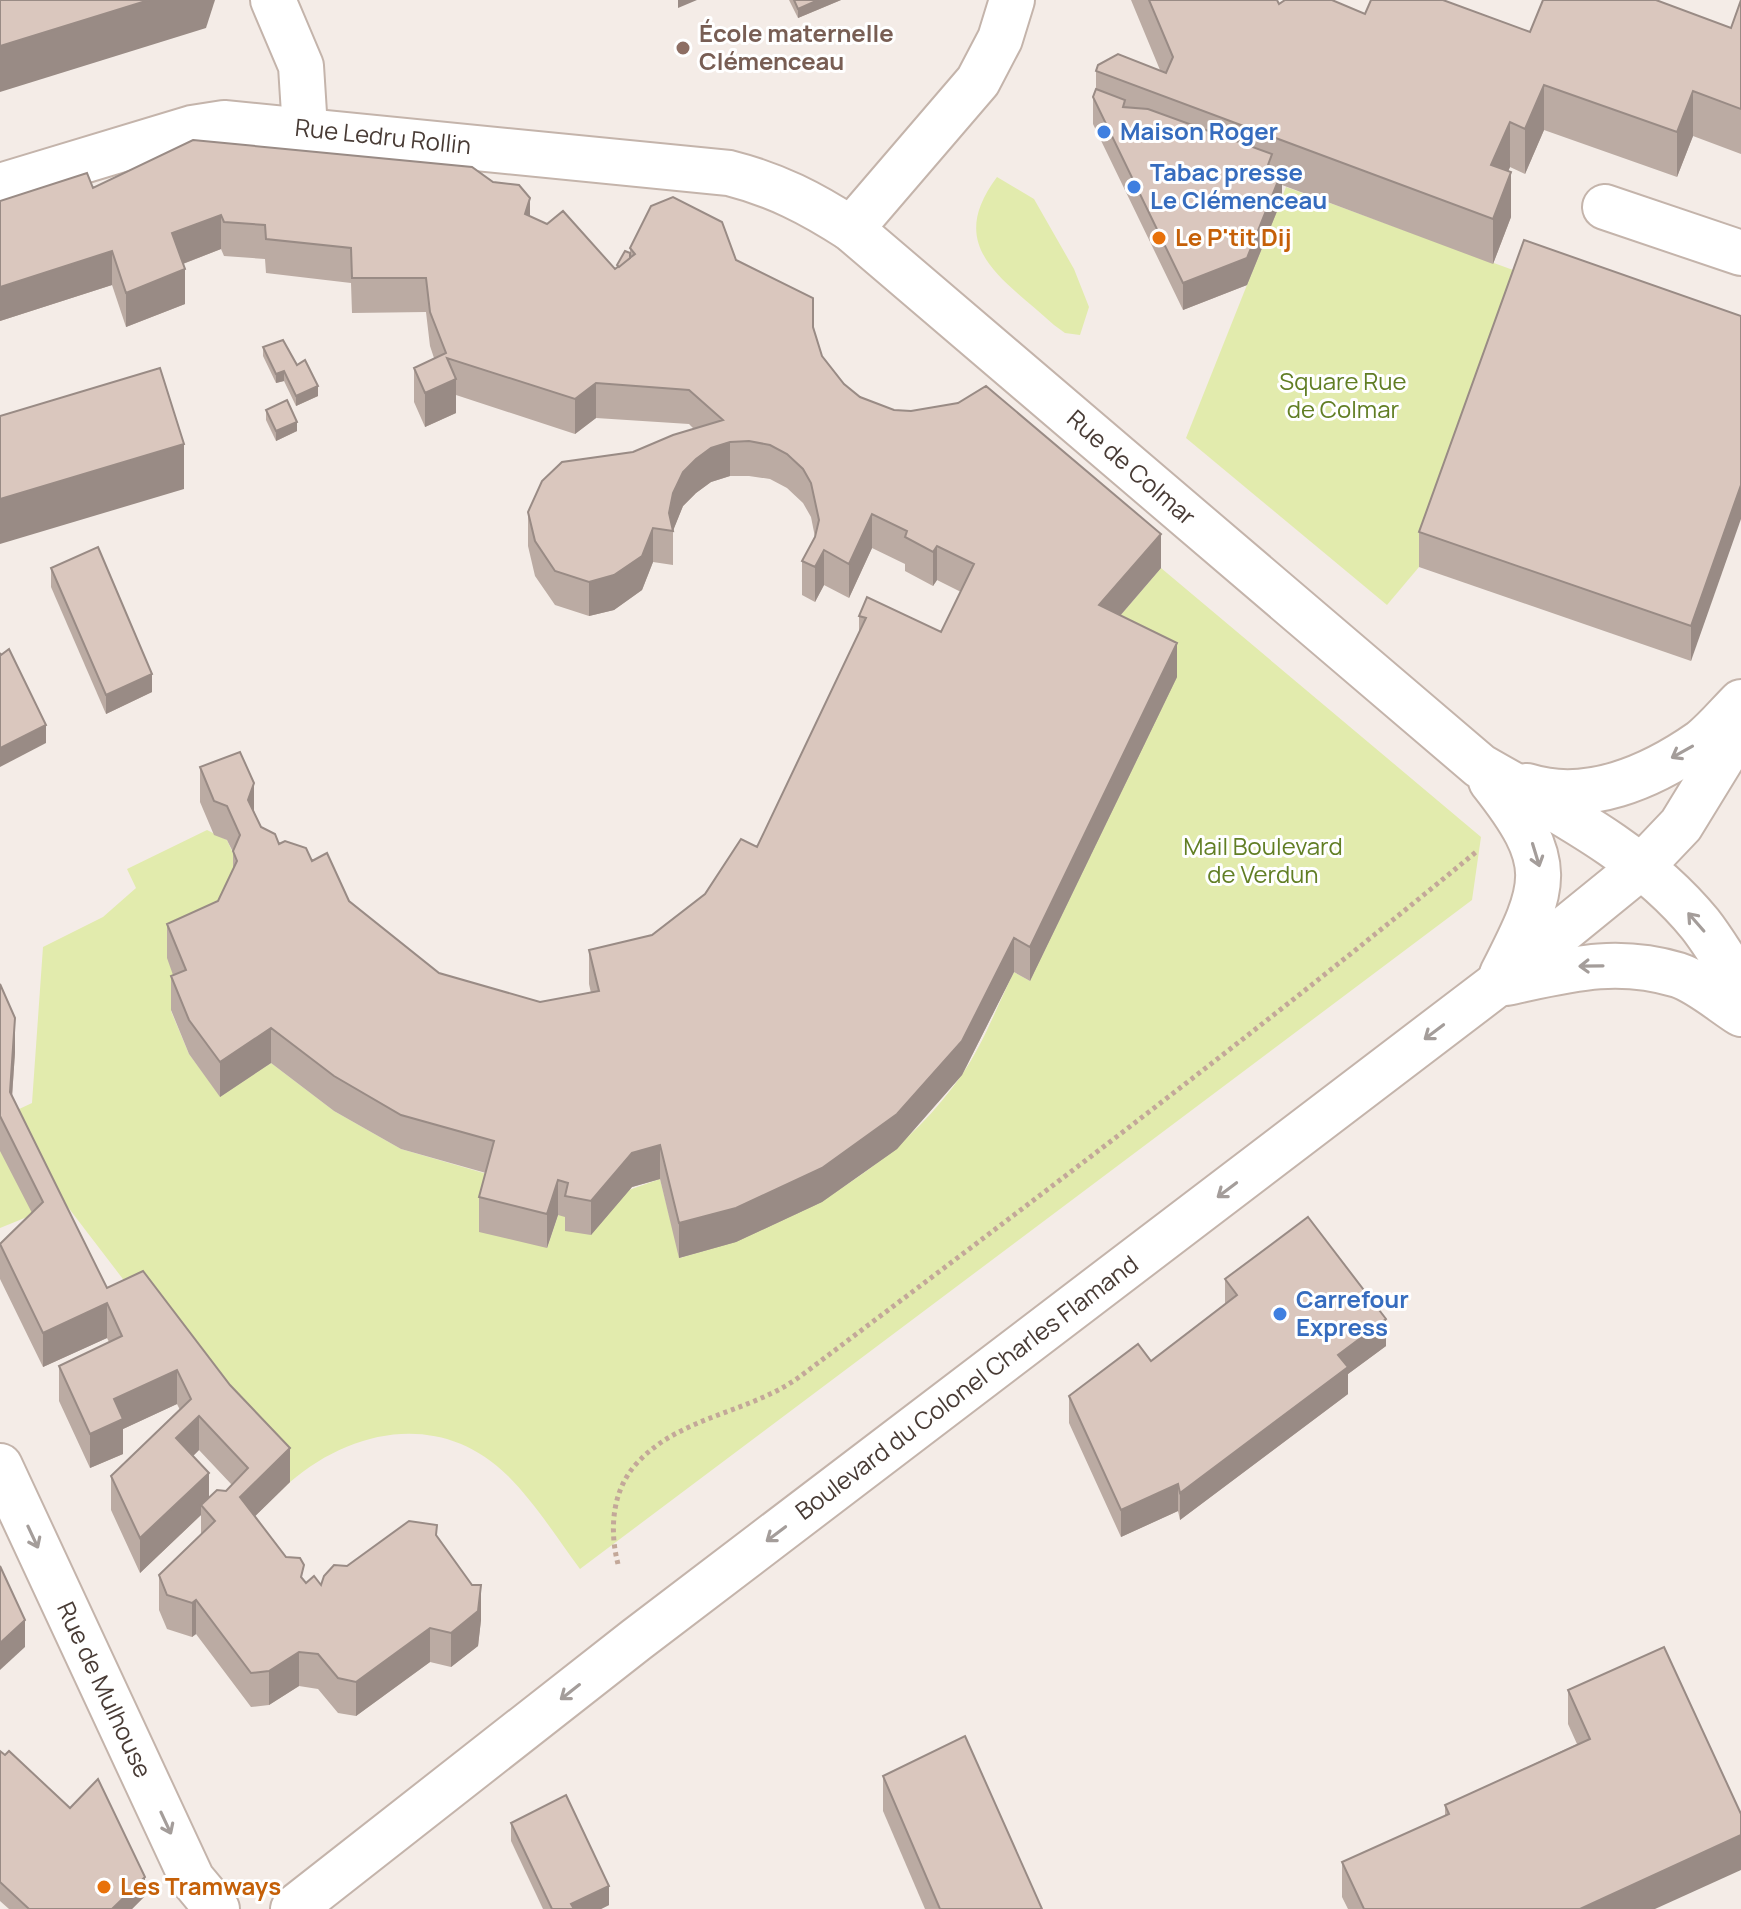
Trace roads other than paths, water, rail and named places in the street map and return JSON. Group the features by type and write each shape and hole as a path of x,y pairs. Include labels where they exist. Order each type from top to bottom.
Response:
{"street":[{"path":"273,0 301,66 305,129"},
{"path":"851,229 978,81 1000,39 1012,0"},
{"name":"Rue Ledru Rollin","path":"0,186 192,128 224,123 729,173 772,184"},
{"name":"Rue de Colmar","path":"772,184 801,197 851,229 1480,766 1599,835 1641,867 1699,923 1741,985"},
{"path":"1605,207 1741,253"},
{"path":"1480,766 1530,787 1565,795 1605,790 1653,769 1702,741 1741,702"},
{"name":"Boulevard du Colonel Charles Flamand","path":"293,1909 661,1621 1496,985 1641,867 1681,825 1741,727"},
{"name":"Rue de Colmar","path":"1480,766 1525,823 1540,864 1537,898 1496,985"},
{"path":"1496,985 1574,966 1626,966 1680,976 1741,1014"},
{"name":"Rue de Mulhouse","path":"0,1466 192,1879 217,1909"}],"place":[{"name":"École maternelle Clémenceau","path":"683,48"},
{"name":"Maison Roger","path":"1104,132"},
{"name":"Tabac presse Le Clémenceau","path":"1134,187"},
{"name":"Le P'tit Dij","path":"1159,238"},
{"name":"Carrefour Express","path":"1280,1314"},
{"name":"Les Tramways","path":"104,1887"}],"park label":[{"name":"Square Rue de Colmar","path":"1343,396"},
{"name":"Mail Boulevard de Verdun","path":"1263,861"}]}
